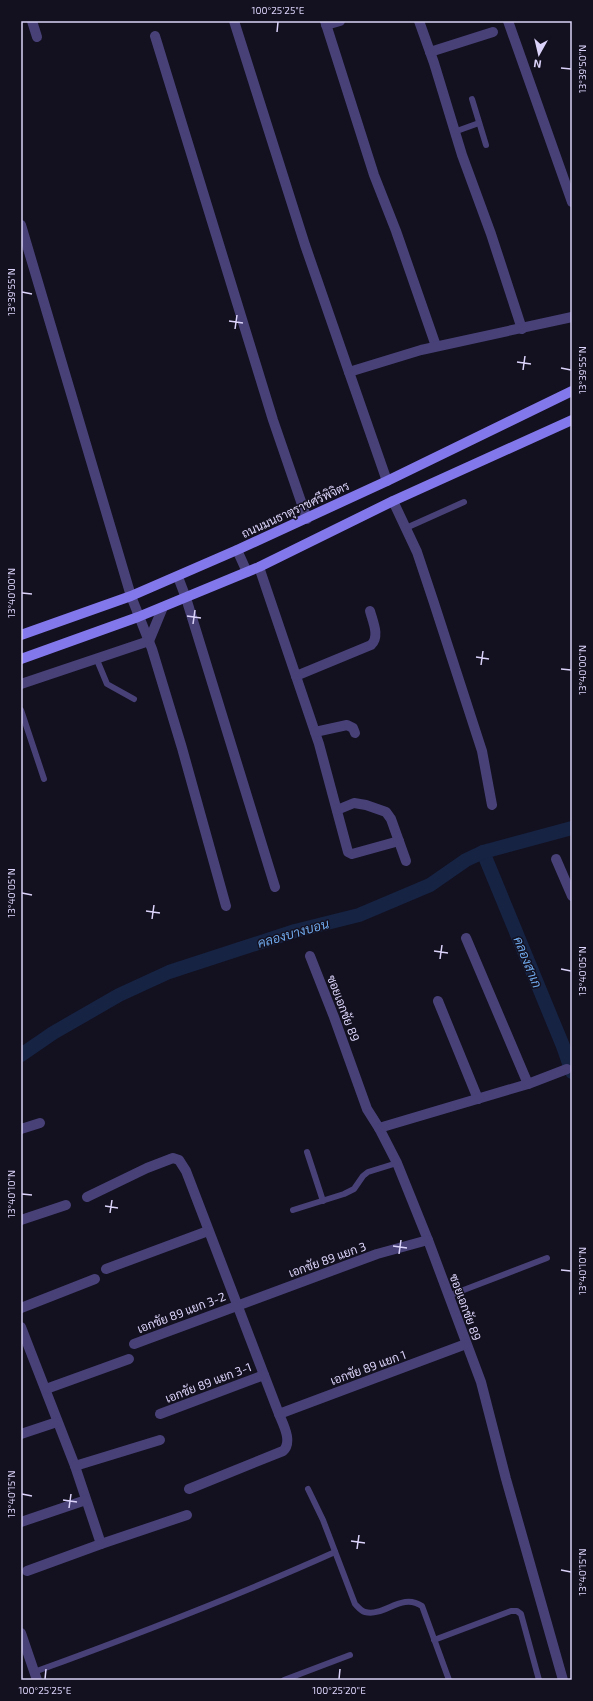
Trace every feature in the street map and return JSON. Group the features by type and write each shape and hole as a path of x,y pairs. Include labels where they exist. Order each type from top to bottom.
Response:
{"street":[{"path":"32,21 37,37"},
{"path":"234,21 302,238 387,481"},
{"path":"340,21 326,23 344,84 374,175 396,231 436,346"},
{"path":"419,21 454,132 522,329"},
{"path":"508,21 572,202"},
{"path":"430,52 494,32"},
{"path":"154,36 273,420 307,519"},
{"path":"21,225 131,596 138,617 149,641 182,748 226,906"},
{"path":"349,372 436,346 522,329 572,317"},
{"name":"ถนนมนธาตุราชศรีพิจิตร","path":"21,635 131,596 178,577 307,519 572,391"},
{"path":"21,658 138,617 259,567 393,501 572,420"},
{"path":"393,501 417,552 482,751 492,806"},
{"path":"237,550 247,572"},
{"path":"259,567 315,732 350,854 399,841"},
{"path":"178,577 186,598 275,887"},
{"path":"21,684 149,641 163,607"},
{"path":"296,676 371,645 376,637 370,611"},
{"path":"315,732 347,725 353,728 355,733"},
{"path":"337,810 354,804 377,808 386,812 391,819 406,861"},
{"path":"556,859 572,896"},
{"path":"466,938 528,1084"},
{"name":"ซอยเอกชัย 89","path":"310,956 334,1017 367,1110 379,1128 396,1163 428,1240 487,1402 506,1479 563,1680"},
{"path":"438,1000 478,1099"},
{"path":"379,1128 528,1084 566,1068"},
{"path":"21,1130 40,1123"},
{"path":"87,1197 147,1168 175,1158 179,1160 186,1171 279,1414 287,1438 287,1448 283,1451 189,1489"},
{"path":"21,1220 66,1205"},
{"path":"106,1269 208,1230"},
{"name":"เอกชัย 89 แยก 3","path":"237,1305 378,1254 428,1240"},
{"path":"21,1308 95,1279"},
{"name":"เอกชัย 89 แยก 3-2","path":"134,1344 237,1305"},
{"path":"21,1327 75,1466 101,1544"},
{"name":"เอกชัย 89 แยก 1","path":"279,1414 466,1344"},
{"path":"46,1389 129,1359"},
{"name":"เอกชัย 89 แยก 3-1","path":"160,1414 264,1375"},
{"path":"21,1434 57,1422"},
{"path":"75,1466 160,1440"},
{"path":"21,1522 86,1500"},
{"path":"27,1571 187,1515"},
{"path":"21,1633 36,1676"}],"lane":[{"path":"472,99 486,145"},
{"path":"454,132 479,123"},
{"path":"406,528 464,502"},
{"path":"96,660 107,684 134,699"},
{"path":"21,710 44,779"},
{"path":"307,1152 323,1201"},
{"path":"293,1210 344,1194 354,1189 363,1176 368,1172 396,1163"},
{"path":"448,1296 547,1258"},
{"path":"308,1489 323,1520 355,1604 363,1611 372,1613 407,1601 416,1602 422,1606 449,1680"},
{"path":"36,1676 291,1572 335,1552"},
{"path":"434,1640 517,1611 521,1614 539,1680"},
{"path":"284,1680 350,1655"}],"waterway":[{"name":"คลองบางบอน","path":"21,1055 53,1033 119,995 169,972 295,931 359,915 430,885 466,860 483,852 572,828"},
{"name":"คลองสาเก","path":"483,852 563,1046 572,1072"}]}
